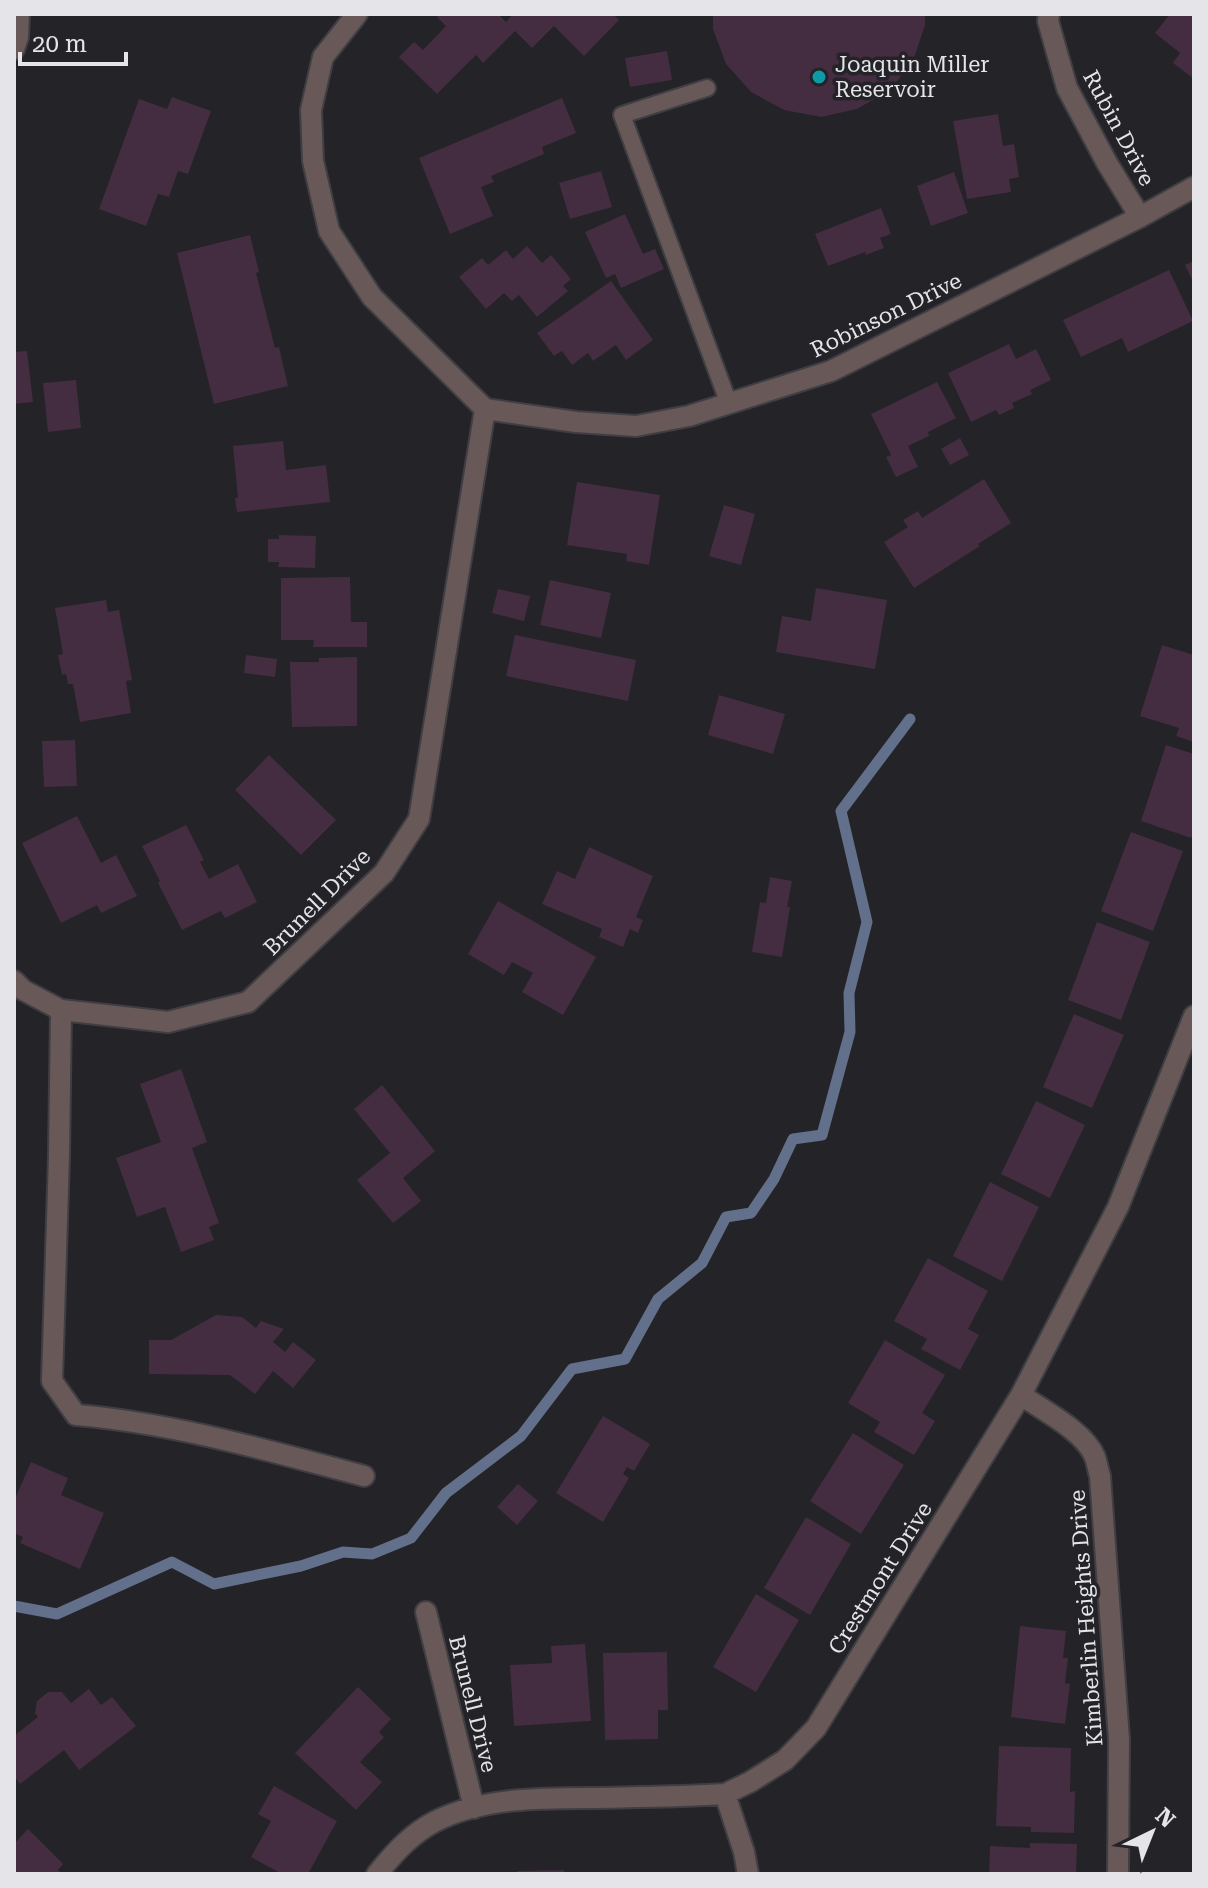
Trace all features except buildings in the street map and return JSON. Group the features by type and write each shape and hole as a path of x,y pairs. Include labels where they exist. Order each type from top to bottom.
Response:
{"street":[{"path":"14,49 19,14"},
{"path":"357,14 323,57 311,110 313,161 329,231 372,297 485,409"},
{"name":"Rubin Drive","path":"1049,14 1048,21 1067,88 1140,217"},
{"name":"Robinson Drive","path":"485,409 576,422 636,426 689,416 729,404 831,371 1194,187"},
{"name":"Brunell Drive","path":"61,1010 168,1022 248,1002 384,873 419,819 485,409"},
{"path":"14,981 23,990 61,1010 52,1381 76,1415 118,1419 224,1439 364,1476"},
{"name":"Crestmont Drive","path":"377,1874 414,1835 437,1820 474,1808 525,1798 725,1794 785,1760 816,1728 1021,1395 1118,1207 1194,1016"},
{"name":"Kimberlin Heights Drive","path":"1021,1395 1084,1441 1094,1456 1100,1476 1119,1739 1118,1874"},
{"name":"Brunell Drive","path":"426,1612 474,1808"},
{"path":"725,1794 748,1874"}],"lane":[{"path":"707,88 622,115 729,404"}],"waterway":[{"path":"14,1606 57,1614 172,1562 214,1584 301,1566 343,1552 372,1554 411,1538 446,1493 521,1436 572,1369 625,1359 658,1299 702,1263 726,1217 751,1213 774,1179 793,1139 822,1135 850,1032 849,993 867,922 841,811 910,719"}],"place":[{"name":"Joaquin Miller Reservoir","path":"819,77"}]}
